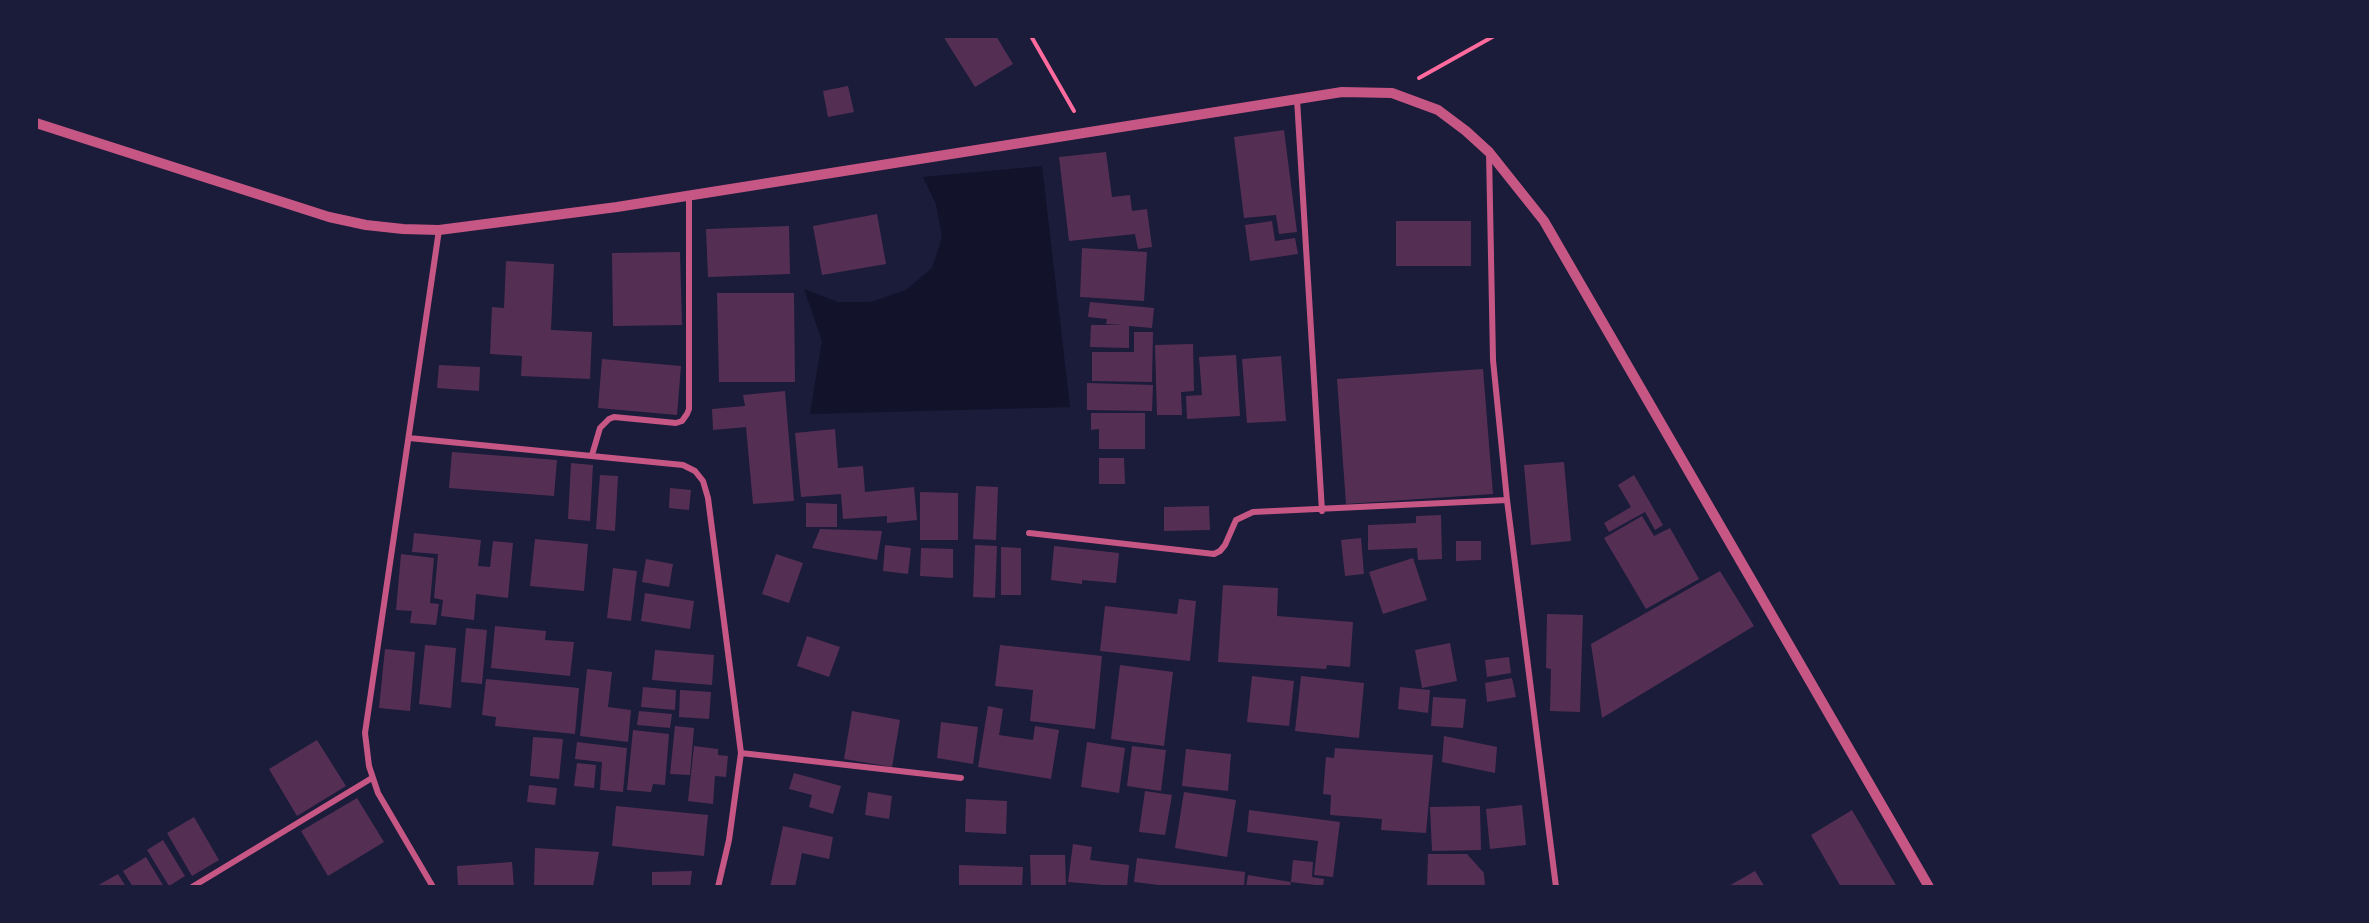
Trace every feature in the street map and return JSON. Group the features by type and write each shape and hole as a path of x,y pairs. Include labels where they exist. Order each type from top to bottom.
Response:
{"street":[{"path":"36,123 329,217 366,225 439,230 689,196 1342,92 1392,93 1438,110 1466,130 1489,152 1544,222 1929,887"},
{"path":"1297,99 1322,510"},
{"path":"1489,152 1493,360 1507,501 1556,887"},
{"path":"592,455 600,428 609,418 676,423 682,421 689,409 689,196"},
{"path":"433,887 378,794 369,766 365,733 439,230"},
{"path":"409,438 683,465 695,471 703,481 708,498 741,753 729,840 718,887"},
{"path":"1029,533 1214,554 1225,545 1236,520 1253,512 1507,501"},
{"path":"741,753 960,778"},
{"path":"192,887 372,778"}],"path":[{"path":"1031,36 1087,133"},
{"path":"1392,93 1494,36"}],"shaded area":[{"path":"1042,166 1070,407 810,414 822,341 804,289 838,302 871,302 906,290 932,268 942,237 936,204 923,177"}],"building":[{"path":"943,36 996,36 1013,64 975,87"},
{"path":"848,86 854,112 828,117 823,91"},
{"path":"1284,130 1297,232 1279,234 1276,215 1244,218 1234,137"},
{"path":"1106,152 1112,197 1130,195 1132,211 1147,209 1152,247 1138,249 1135,234 1069,241 1059,157"},
{"path":"877,214 886,264 822,275 813,226"},
{"path":"1272,221 1275,241 1295,238 1298,254 1250,261 1245,225"},
{"path":"1396,221 1471,221 1471,266 1396,266"},
{"path":"789,226 790,274 708,277 706,229"},
{"path":"1082,248 1147,252 1144,301 1080,297"},
{"path":"680,252 682,325 613,326 612,253"},
{"path":"506,261 554,264 551,330 592,332 590,379 521,376 522,356 490,354 492,307 504,308"},
{"path":"717,293 794,293 795,382 719,382"},
{"path":"1090,302 1154,308 1152,328 1129,326 1129,348 1090,347 1091,325 1123,325 1106,324 1107,319 1088,317"},
{"path":"1134,332 1153,332 1152,382 1092,381 1092,352 1134,352"},
{"path":"1193,344 1194,391 1181,392 1182,415 1157,415 1155,345"},
{"path":"1236,355 1240,416 1187,419 1186,396 1202,395 1199,357"},
{"path":"1281,356 1286,421 1247,423 1242,359"},
{"path":"602,359 681,366 677,415 598,408"},
{"path":"439,365 480,367 479,391 437,388"},
{"path":"1483,369 1493,494 1346,504 1337,379"},
{"path":"1087,383 1153,385 1152,411 1087,410"},
{"path":"785,391 794,501 753,504 746,427 713,430 712,409 745,406 743,395"},
{"path":"1091,413 1145,413 1145,449 1099,449 1099,429 1091,430"},
{"path":"835,429 838,468 863,466 865,492 914,487 917,520 887,523 887,516 843,519 841,494 801,497 795,433"},
{"path":"452,452 557,460 554,496 449,488"},
{"path":"1099,458 1124,458 1125,484 1099,484"},
{"path":"1564,462 1571,541 1531,545 1524,465"},
{"path":"571,463 593,465 590,521 568,519"},
{"path":"600,475 618,476 615,531 596,529"},
{"path":"1634,475 1663,525 1655,530 1645,512 1609,532 1604,523 1631,507 1618,485"},
{"path":"976,486 998,487 996,540 973,539"},
{"path":"670,488 691,490 689,510 669,508"},
{"path":"920,492 958,493 958,540 920,540"},
{"path":"806,503 837,504 837,527 806,527"},
{"path":"1209,506 1210,530 1164,531 1164,507"},
{"path":"1441,515 1442,559 1418,560 1417,548 1368,550 1368,525 1416,523 1416,516"},
{"path":"1642,516 1654,536 1670,528 1699,579 1646,609 1604,538"},
{"path":"820,529 882,531 877,560 812,548"},
{"path":"414,533 481,540 478,566 490,567 493,541 513,543 508,598 476,594 474,620 441,616 443,600 434,598 438,554 412,552"},
{"path":"1361,538 1364,574 1345,576 1341,540"},
{"path":"535,539 588,544 584,591 530,586"},
{"path":"1456,541 1481,541 1481,560 1456,561"},
{"path":"885,545 911,548 908,574 883,571"},
{"path":"975,545 997,546 995,598 973,597"},
{"path":"1054,546 1119,553 1116,583 1082,580 1082,584 1051,580"},
{"path":"1001,547 1021,548 1021,595 1001,595"},
{"path":"921,548 953,549 953,578 920,576"},
{"path":"401,554 434,558 430,603 439,604 436,625 410,623 412,611 396,610"},
{"path":"776,554 803,563 789,603 762,594"},
{"path":"1413,558 1427,600 1383,614 1369,572"},
{"path":"646,559 673,564 669,587 642,582"},
{"path":"613,568 637,571 631,621 607,618"},
{"path":"1720,571 1754,626 1602,718 1591,644"},
{"path":"1223,585 1278,588 1277,616 1353,622 1350,667 1327,665 1326,669 1218,662"},
{"path":"645,593 694,601 690,629 641,621"},
{"path":"1179,599 1196,601 1190,661 1100,651 1105,606 1177,614"},
{"path":"1547,614 1583,615 1580,712 1550,711 1551,669 1546,668"},
{"path":"495,626 546,631 545,640 574,642 570,676 491,668"},
{"path":"466,628 487,630 482,684 461,682"},
{"path":"807,636 840,647 829,677 797,666"},
{"path":"1450,643 1457,681 1422,688 1415,650"},
{"path":"425,645 456,648 451,708 419,704"},
{"path":"1000,645 1102,656 1095,729 1030,721 1033,690 995,686"},
{"path":"385,649 415,652 410,711 379,708"},
{"path":"655,650 714,655 712,685 652,680"},
{"path":"1509,657 1511,673 1487,677 1485,660"},
{"path":"1120,665 1173,672 1164,746 1111,739"},
{"path":"587,669 612,672 608,707 631,710 628,742 580,736"},
{"path":"1252,676 1294,681 1289,726 1247,722"},
{"path":"1301,676 1364,683 1359,738 1295,731"},
{"path":"1512,678 1516,697 1487,702 1485,683"},
{"path":"486,679 579,688 575,734 495,726 496,717 482,715"},
{"path":"643,687 676,690 675,710 641,707"},
{"path":"1400,687 1430,690 1428,713 1398,709"},
{"path":"680,690 711,692 709,719 679,717"},
{"path":"1433,697 1466,699 1463,728 1431,726"},
{"path":"988,706 1003,709 999,735 1033,740 1035,726 1059,730 1051,779 978,767"},
{"path":"639,711 672,714 670,728 637,725"},
{"path":"852,711 900,720 892,767 844,759"},
{"path":"941,722 978,727 973,764 937,758"},
{"path":"675,726 694,728 690,775 670,774"},
{"path":"633,730 669,734 665,785 653,784 651,792 627,790"},
{"path":"1444,736 1497,747 1495,773 1442,762"},
{"path":"533,737 563,739 559,779 530,776"},
{"path":"317,740 346,786 297,816 269,769"},
{"path":"577,742 627,748 623,792 600,790 602,762 575,759"},
{"path":"1087,742 1125,748 1119,793 1081,787"},
{"path":"694,746 718,749 718,755 728,756 726,777 715,776 713,804 688,801"},
{"path":"1132,746 1166,750 1161,791 1127,786"},
{"path":"1335,748 1433,755 1426,833 1381,830 1382,819 1330,815 1331,795 1323,794 1326,757 1334,758"},
{"path":"1186,749 1231,754 1228,791 1182,786"},
{"path":"577,763 596,765 594,788 574,786"},
{"path":"794,773 841,786 833,814 809,807 812,795 789,789"},
{"path":"529,785 557,788 555,805 527,802"},
{"path":"1145,791 1172,795 1165,835 1139,832"},
{"path":"868,792 892,796 889,819 865,815"},
{"path":"1184,792 1236,800 1227,857 1175,848"},
{"path":"357,798 384,842 328,876 301,831"},
{"path":"966,799 1007,801 1006,834 965,832"},
{"path":"1522,805 1526,845 1490,849 1486,809"},
{"path":"616,806 708,815 704,856 612,846"},
{"path":"1480,806 1481,850 1432,851 1430,807"},
{"path":"1249,810 1340,822 1333,877 1314,875 1318,841 1247,832"},
{"path":"1852,810 1897,887 1841,887 1811,835"},
{"path":"194,817 219,860 192,876 167,833"},
{"path":"783,826 833,837 829,859 802,853 795,887 770,887"},
{"path":"163,840 185,876 169,886 147,850"},
{"path":"1073,844 1092,847 1090,860 1129,865 1127,887 1068,882"},
{"path":"535,848 599,852 593,887 534,887"},
{"path":"1428,854 1467,854 1484,873 1485,887 1427,887"},
{"path":"1030,855 1065,855 1066,887 1031,887"},
{"path":"146,857 164,887 133,887 123,871"},
{"path":"1137,858 1245,872 1244,887 1175,887 1134,882"},
{"path":"1293,860 1313,862 1312,877 1324,879 1323,886 1291,882"},
{"path":"512,862 514,887 458,887 457,866"},
{"path":"959,865 1023,867 1022,887 959,887"},
{"path":"692,871 690,887 652,887 652,872"},
{"path":"1755,871 1765,887 1727,887"},
{"path":"118,874 126,887 95,887"},
{"path":"1248,875 1291,882 1290,887 1246,887"}]}
